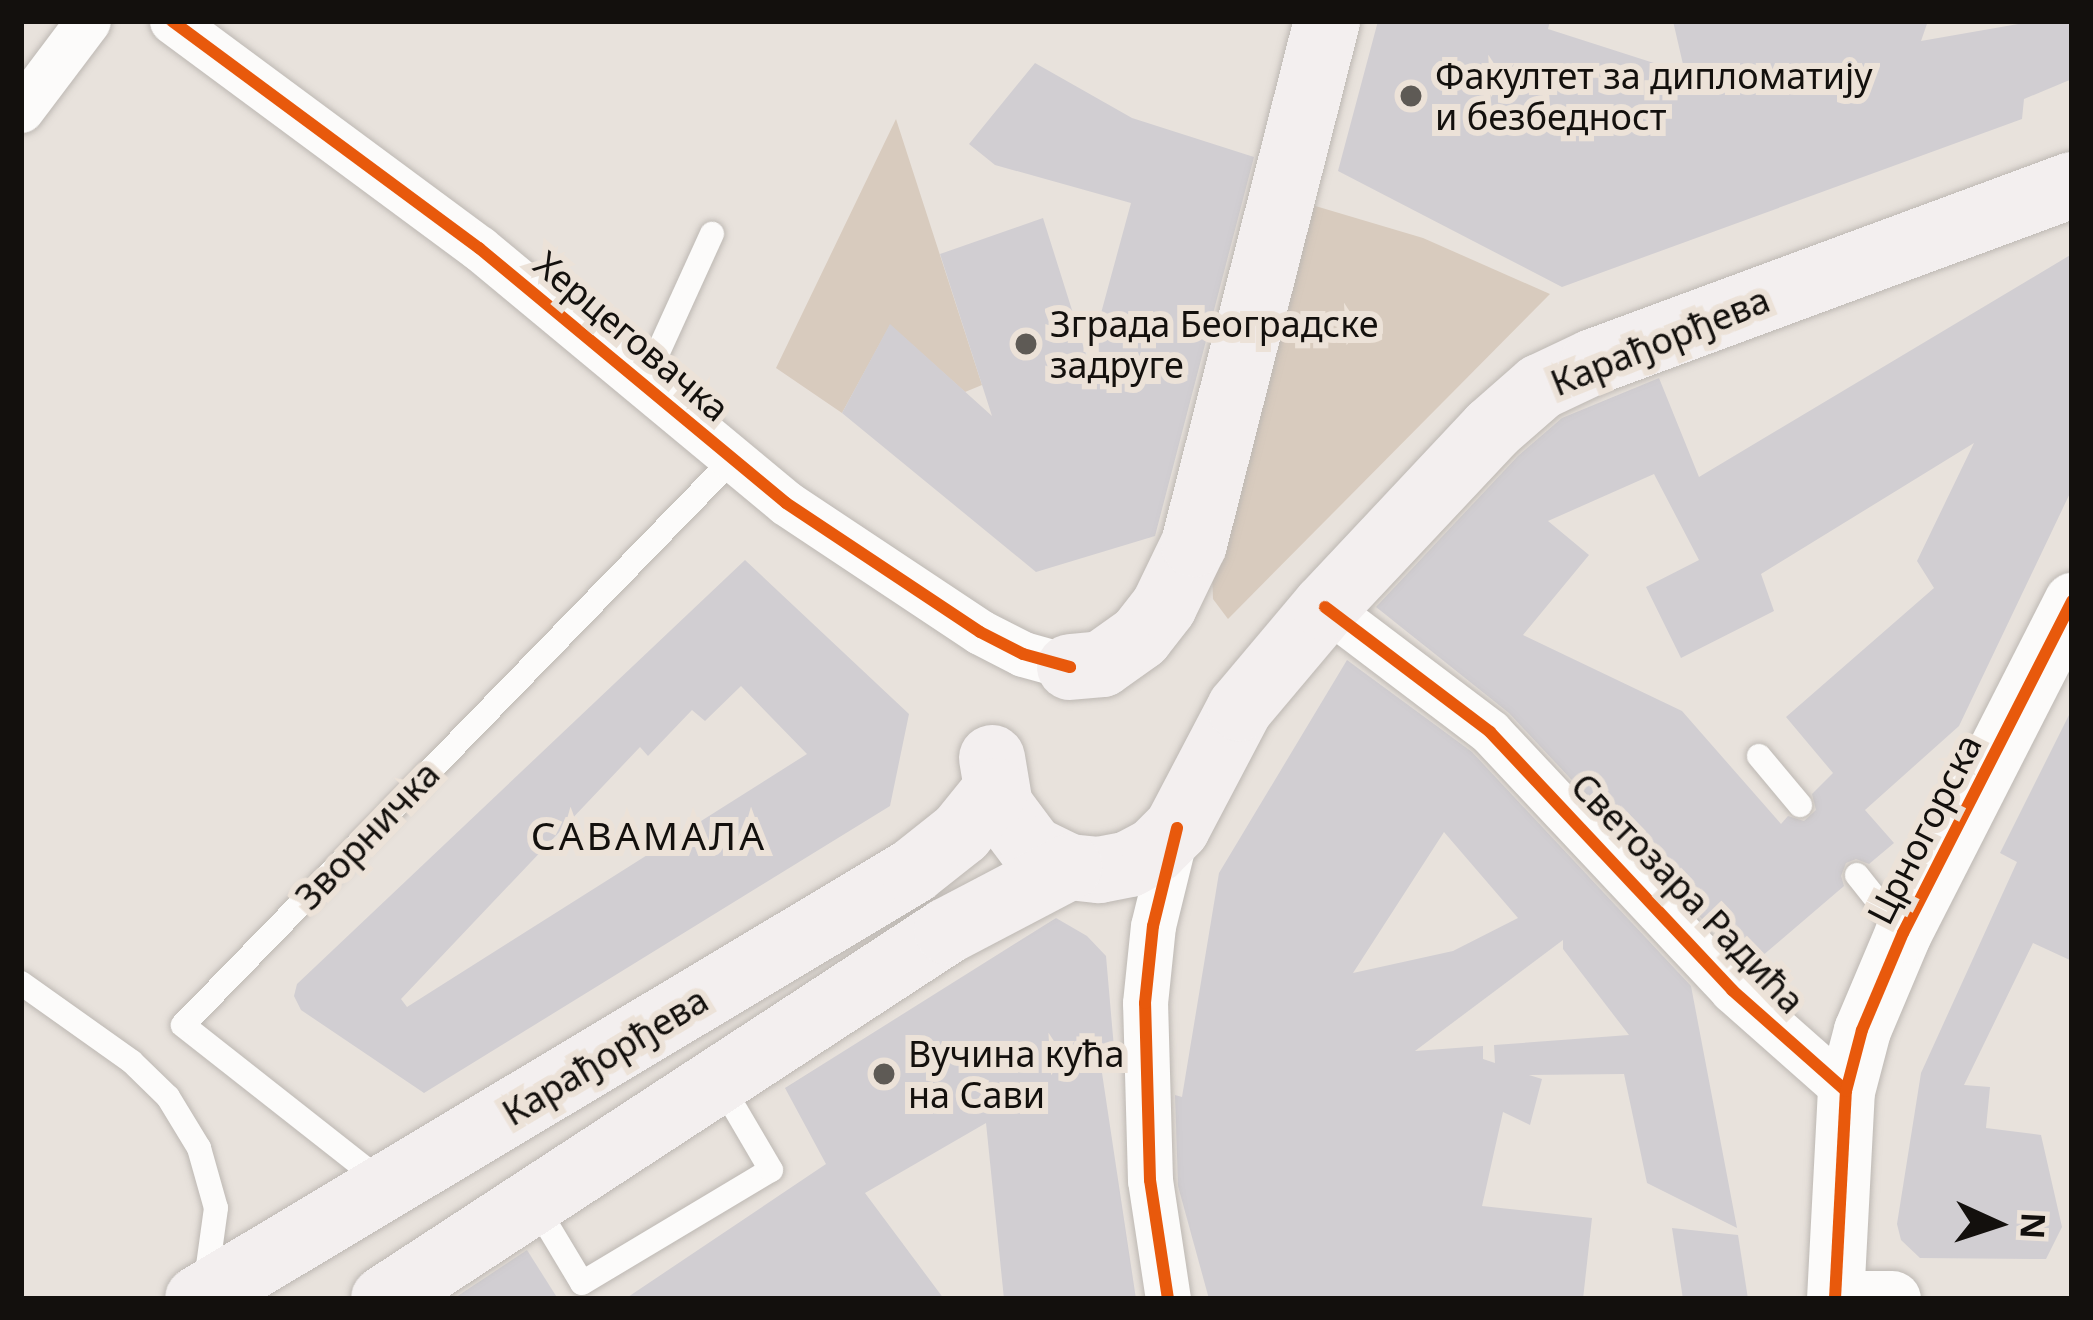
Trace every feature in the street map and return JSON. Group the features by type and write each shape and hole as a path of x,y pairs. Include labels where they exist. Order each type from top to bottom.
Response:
{"main road":[{"path":"1086,665 1140,637 1164,606 1194,544 1327,21"},
{"name":"Карађорђева","path":"1186,806 1240,708 1324,607 1492,430 1540,387 1592,362 2072,185"},
{"name":"Карађорђева","path":"200,1298 913,871 971,822 993,775 1023,841 1069,867"},
{"path":"384,1299 947,931 1069,867 1099,870 1129,864 1155,850 1186,806"}],"street":[{"path":"21,110 88,21"},
{"name":"Херцеговачка","path":"172,21 479,248 786,503 980,632 1023,654 1086,665"},
{"name":"Црногорска","path":"1846,1091 1862,1030 1903,932 2072,601"},
{"name":"Светозара Радића","path":"1324,607 1496,723 1732,990 1846,1091"},
{"path":"1168,1299 1150,1180 1145,1003 1153,926 1186,806"},
{"path":"1846,1091 1841,1235 1866,1298"}],"lane":[{"path":"644,383 712,234"},
{"name":"Зворничка","path":"388,1186 183,1024 733,459"},
{"path":"1759,756 1800,805"},
{"path":"1857,875 1903,932"},
{"path":"21,983 132,1062 168,1097 199,1148 216,1208 213,1256 200,1298"},
{"path":"533,1202 582,1283 771,1170 719,1080"}],"shaded area":[{"path":"896,119 982,385 965,392 890,325 842,413 776,368"},
{"path":"1312,205 1423,238 1550,294 1228,619 1213,599 1212,570"}],"building":[{"path":"1378,21 1550,21 1548,29 1685,73 1673,21 1928,21 1921,41 2035,21 2072,21 2072,79 2024,99 2022,119 1562,287 1338,171"},
{"name":"Зграда Београдске задруге","path":"1035,63 1132,118 1254,157 1155,536 1036,572 842,413 890,324 992,416 940,254 1043,218 1088,361 1131,203 995,165 969,144"},
{"path":"2072,254 2072,489 1959,726 1865,810 1894,843 1869,864 1856,859 1846,863 1841,876 1844,886 1748,968 1509,713 1376,607 1518,456 1562,418 1659,378 1699,477","holes":["1974,443 1917,561 1934,588 1786,717 1833,773 1812,794 1816,810 1804,821 1788,816 1781,824 1682,711 1523,635 1589,555 1548,521 1654,474 1699,560 1646,587 1681,658 1774,611 1761,574"]},
{"path":"745,560 909,714 890,806 424,1093 301,1010 294,996 297,984","holes":["741,686 807,754 407,1007 401,999 640,747 648,756 692,710 705,721"]},
{"path":"1347,660 1472,752 1691,986 1737,1228 1647,1183 1624,1074 1529,1075 1542,1079 1530,1125 1503,1112 1482,1206 1592,1218 1583,1299 1209,1299 1178,1186 1175,1095 1182,1097 1219,873","holes":["1444,832 1518,918 1453,951 1353,973","1563,940 1563,949 1629,1035 1494,1045 1495,1063 1483,1059 1483,1046 1415,1051"]},
{"path":"2072,709 2072,961 2033,943 1964,1085 1990,1087 1986,1128 2041,1135 2062,1227 2046,1259 1920,1258 1901,1240 1897,1224 1921,1073 2017,862 2000,853"},
{"path":"1056,918 1087,936 1106,956 1116,1071 1102,1073 1136,1299 1004,1299 986,1123 865,1193 944,1299 625,1299 826,1164 785,1088"},
{"path":"1672,1228 1738,1235 1748,1299 1683,1299"},
{"path":"527,1250 558,1299 453,1299"}],"cycle path":[{"path":"172,21 479,248 786,503 980,632 1023,654 1070,667"},
{"path":"1835,1299 1846,1091 1862,1030 1903,933 2072,601"},
{"path":"1325,607 1490,732 1732,990 1846,1091"},
{"path":"1168,1299 1150,1180 1145,1003 1153,926 1177,828"}],"place":[{"name":"Факултет за дипломатију и безбедност","path":"1411,96"},
{"name":"Зграда Београдске задруге","path":"1026,344"},
{"name":"Вучина кућа на Сави","path":"884,1074"}],"district":[{"name":"САВАМАЛА","path":"649,835"}]}
